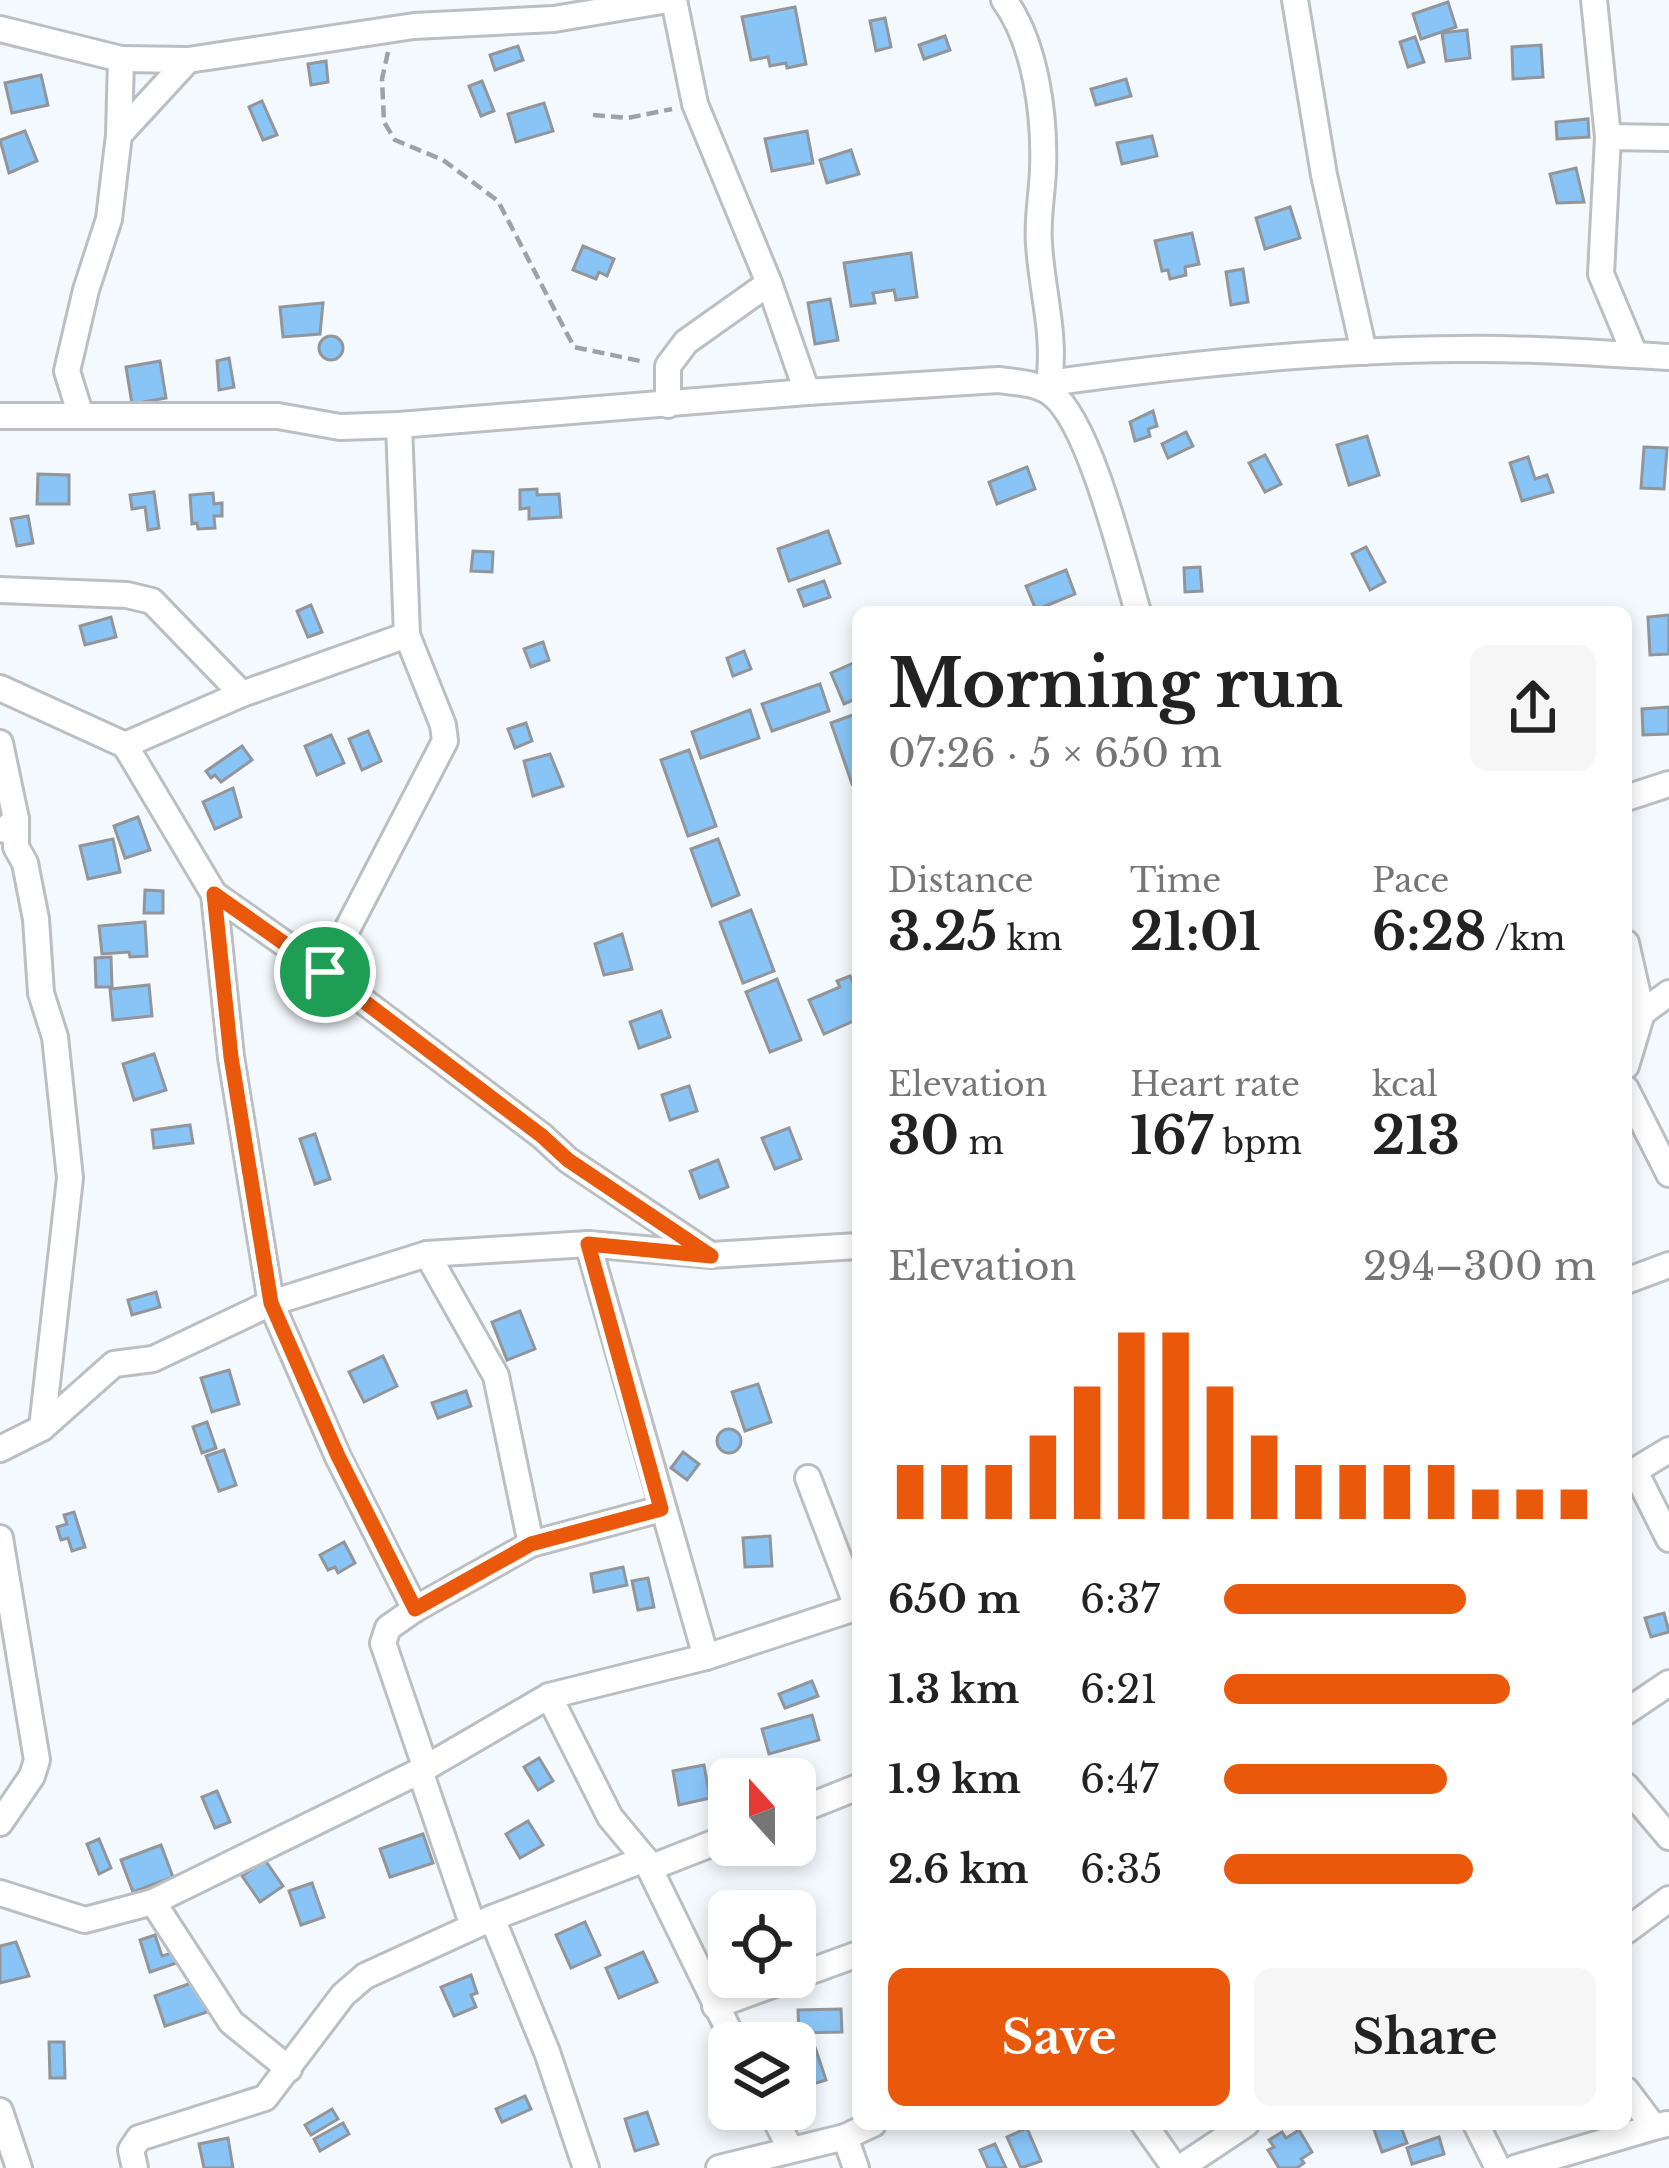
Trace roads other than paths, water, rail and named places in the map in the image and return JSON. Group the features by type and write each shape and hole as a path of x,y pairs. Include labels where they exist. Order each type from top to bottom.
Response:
{"street":[{"path":"0,29 121,59 188,60 552,9 671,0 695,104 769,283 807,392"},
{"path":"1004,0 1024,11 1044,135 1038,238 1054,348 1045,385"},
{"path":"1295,0 1324,175 1364,352"},
{"path":"1594,0 1608,137 1600,274 1635,355"},
{"path":"80,413 67,371 109,219 119,135 121,59"},
{"path":"119,135 188,60"},
{"path":"1608,137 1669,138"},
{"path":"668,405 668,366 697,331 769,283"},
{"path":"0,416 278,416 340,427 399,425 998,380 1045,385 1205,361 1364,352 1460,349 1669,357"},
{"path":"1045,385 1076,426 1136,606"},
{"path":"325,972 446,741 406,635 399,425"},
{"path":"0,590 127,595 152,601 242,694"},
{"path":"125,745 242,694 406,635"},
{"path":"0,688 125,745 214,894 325,972 568,1160 711,1256"},
{"path":"0,743 8,827 25,862 36,920 41,993 55,1037 70,1178 42,1429"},
{"path":"1632,796 1669,784"},
{"path":"214,894 231,1057 271,1303 338,1456 415,1609"},
{"path":"1632,970 1642,1013 1632,1046"},
{"path":"1642,1013 1669,993"},
{"path":"1632,1101 1669,1174"},
{"path":"0,1449 42,1429 114,1364 153,1359 271,1303 427,1254 588,1244 711,1256 852,1246"},
{"path":"588,1244 706,1658"},
{"path":"427,1254 496,1376 531,1544"},
{"path":"1632,1279 1669,1265"},
{"path":"1632,1472 1669,1450"},
{"path":"1632,1476 1669,1539"},
{"path":"808,1478 852,1592"},
{"path":"586,2168 548,2052 483,1922 423,1768 383,1643 388,1628 415,1609 531,1544 661,1509"},
{"path":"0,1538 36,1749 36,1768 0,1823"},
{"path":"0,1892 86,1920 153,1902 423,1768 549,1696 706,1658 852,1610"},
{"path":"1632,1705 1669,1682"},
{"path":"549,1696 610,1817 652,1867 708,1845"},
{"path":"0,1801 22,1787"},
{"path":"816,1803 852,1789"},
{"path":"1632,1793 1669,1837"},
{"path":"135,2168 131,2150 139,2138 259,2102 351,1986 483,1922 645,1859"},
{"path":"645,1859 724,2022"},
{"path":"1632,1927 1669,1900"},
{"path":"153,1902 231,2021 289,2069"},
{"path":"816,1969 852,1956"},
{"path":"715,2006 737,1998"},
{"path":"1515,2168 1661,2126 1632,2096"},
{"path":"0,2110 20,2168"},
{"path":"781,2130 790,2148"},
{"path":"719,2168 860,2130"},
{"path":"1149,2130 1178,2168 1237,2130"},
{"path":"1479,2130 1498,2168"},
{"path":"845,2137 856,2168"}]}
